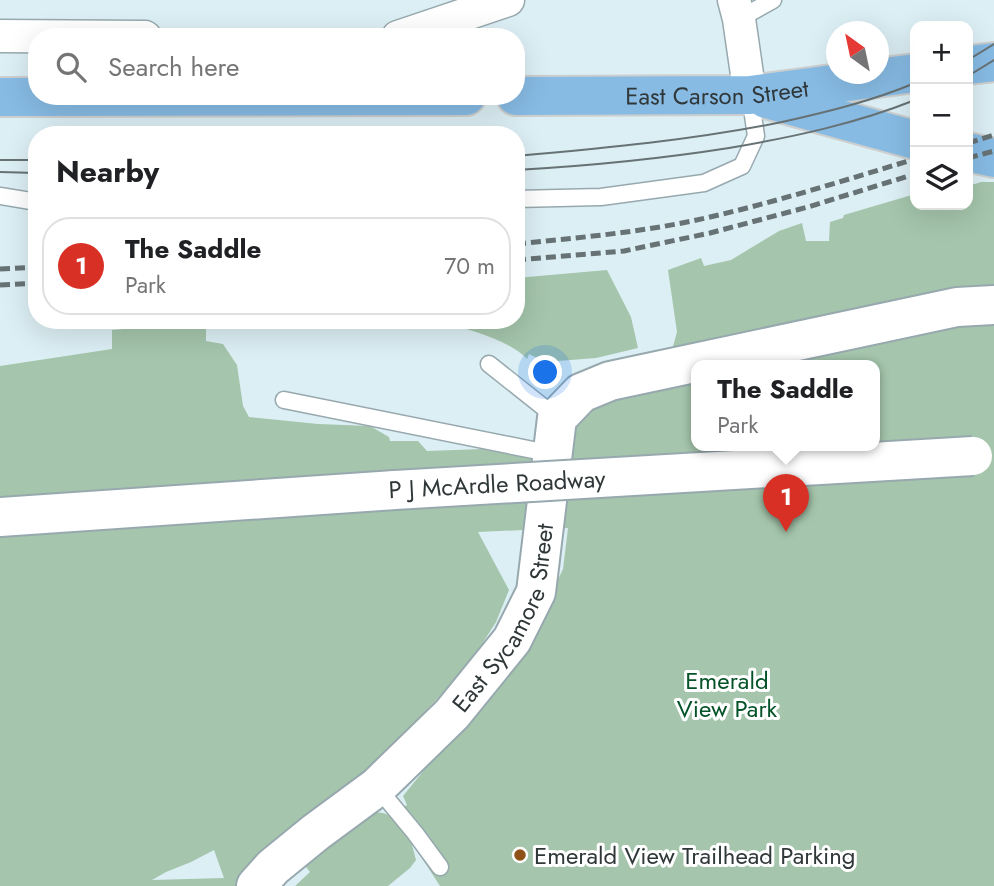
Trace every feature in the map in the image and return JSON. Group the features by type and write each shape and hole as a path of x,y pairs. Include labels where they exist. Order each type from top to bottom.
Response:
{"main road":[{"path":"973,64 994,62"},
{"name":"East Carson Street","path":"525,96 750,95 910,74"},
{"path":"750,95 910,139"},
{"path":"0,97 28,97"},
{"path":"973,153 994,158"}],"street":[{"path":"425,28 508,0"},
{"path":"736,9 750,95"},
{"path":"0,36 28,36"},
{"path":"708,360 957,307 994,305"},
{"path":"555,436 582,393 610,381 691,364"},
{"name":"East Sycamore Street","path":"256,886 273,867 377,786 452,714 512,640 536,592 555,436"},
{"name":"P J McArdle Roadway","path":"0,517 395,490 984,455"}],"lane":[{"path":"736,9 773,0"},
{"path":"525,199 601,197 704,183 742,166 756,136 750,95"},
{"path":"0,196 28,201"},
{"path":"489,364 555,436"},
{"path":"284,400 555,436"},
{"path":"377,786 440,867"}],"green space":[{"name":"Emerald View Park","path":"994,182 994,886 440,886 411,841 416,860 388,886 295,886 310,872 302,862 372,813 387,814 399,824 395,813 407,805 403,796 470,719 548,601 563,569 568,528 478,532 509,590 496,622 475,655 439,697 358,781 239,886 0,886 0,366 112,349 112,330 206,329 206,341 223,344 237,365 243,406 249,417 370,426 389,437 390,441 418,441 427,451 569,446 561,407 608,401 676,387 672,350 677,332 668,270 701,258 704,266 731,260 779,231 802,223 806,241 829,241 830,222 843,218 844,215 910,195 910,210 973,210 973,184","holes":["214,850 224,878 152,880"]},
{"path":"607,270 631,317 638,348 596,358 545,362 529,354 527,359 508,345 464,329 525,329 525,277"}],"tram line":[{"path":"973,57 994,44"},
{"path":"973,73 994,60"},
{"path":"525,155 649,143 749,128 849,106 912,84"},
{"path":"525,169 623,162 729,148 824,129 910,102"},
{"path":"0,160 28,160"},
{"path":"0,172 28,173"}],"railway":[{"path":"973,141 994,135"},
{"path":"973,157 994,151"},
{"path":"525,243 626,232 720,215 910,160"},
{"path":"525,259 624,251 710,233 910,176"},
{"path":"0,269 28,267"},
{"path":"0,285 28,283"}],"place":[{"name":"The Saddle","path":"786,532"},
{"name":"Emerald View Trailhead Parking","path":"520,855"}]}
